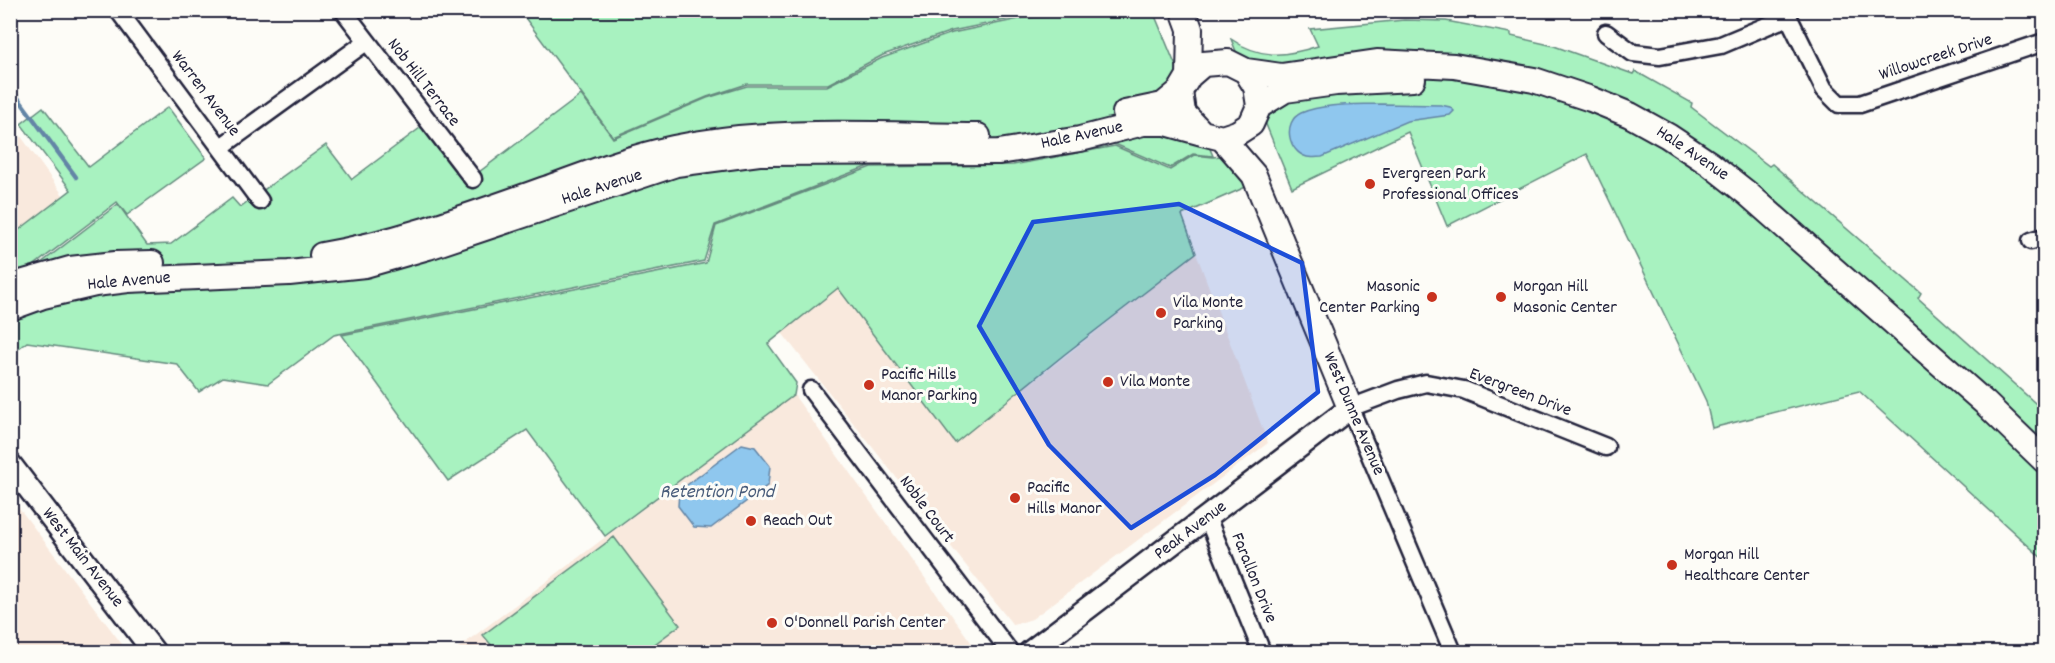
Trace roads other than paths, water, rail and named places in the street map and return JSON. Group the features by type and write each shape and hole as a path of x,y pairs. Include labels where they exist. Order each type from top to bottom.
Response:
{"main road":[{"path":"1186,20 1256,87 1255,115 1237,133 1212,136 1183,113 1186,20"},
{"name":"Hale Avenue","path":"1237,67 1281,76 1377,62 1454,66 1534,80 1630,115 1701,158 1748,194 1984,403 2044,460"},
{"path":"1185,83 1203,64 1237,67"},
{"name":"Hale Avenue","path":"1255,115 1285,90 1335,82 1433,80 1532,95 1587,114 1626,132 1660,149 1699,175 1743,211 2009,443 2044,480"},
{"name":"Hale Avenue","path":"10,286 70,269 115,264 283,258 323,255 362,248 427,230 593,171 673,148 760,135 996,136 1162,105 1185,83"},
{"name":"West Dunne Avenue","path":"1255,115 1254,175 1350,408"},
{"name":"Hale Avenue","path":"10,309 43,296 95,284 129,280 289,273 365,265 428,247 676,164 759,153 999,152 1080,139 1143,123 1166,123 1212,136"},
{"name":"West Dunne Avenue","path":"1212,136 1254,175"}],"street":[{"name":"Warren Avenue","path":"118,10 260,201"},
{"name":"Nob Hill Terrace","path":"343,10 473,179"},
{"path":"1606,33 1633,53 1660,56 1721,45 1786,14"},
{"name":"Willowcreek Drive","path":"1786,14 1824,89 1839,104 1860,104 2044,42"},
{"path":"221,147 366,42"},
{"name":"Evergreen Drive","path":"1350,408 1398,390 1426,383 1464,390 1606,447"},
{"name":"Noble Court","path":"811,390 1010,652"},
{"name":"Peak Avenue","path":"1030,652 1350,408"},
{"name":"West Dunne Avenue","path":"1350,408 1453,652"},
{"name":"West Main Avenue","path":"10,464 154,652"},
{"name":"Farallon Drive","path":"1207,517 1262,652"}],"water":[{"path":"1441,105 1450,107 1454,111 1450,115 1407,121 1322,157 1307,157 1295,149 1292,143 1291,123 1301,113 1330,106"},
{"name":"Retention Pond","path":"742,444 755,447 770,466 768,485 711,528 694,527 678,506 679,491"}],"waterway":[{"path":"10,87 76,177"}],"place":[{"name":"Evergreen Park Professional Offices","path":"1370,184"},
{"name":"Masonic Center Parking","path":"1432,297"},
{"name":"Morgan Hill Masonic Center","path":"1501,297"},
{"name":"Vila Monte Parking","path":"1161,313"},
{"name":"Vila Monte","path":"1108,382"},
{"name":"Pacific Hills Manor Parking","path":"869,385"},
{"name":"Pacific Hills Manor","path":"1015,498"},
{"name":"Reach Out","path":"751,521"},
{"name":"Morgan Hill Healthcare Center","path":"1672,565"},
{"name":"O'Donnell Parish Center","path":"772,623"}]}
